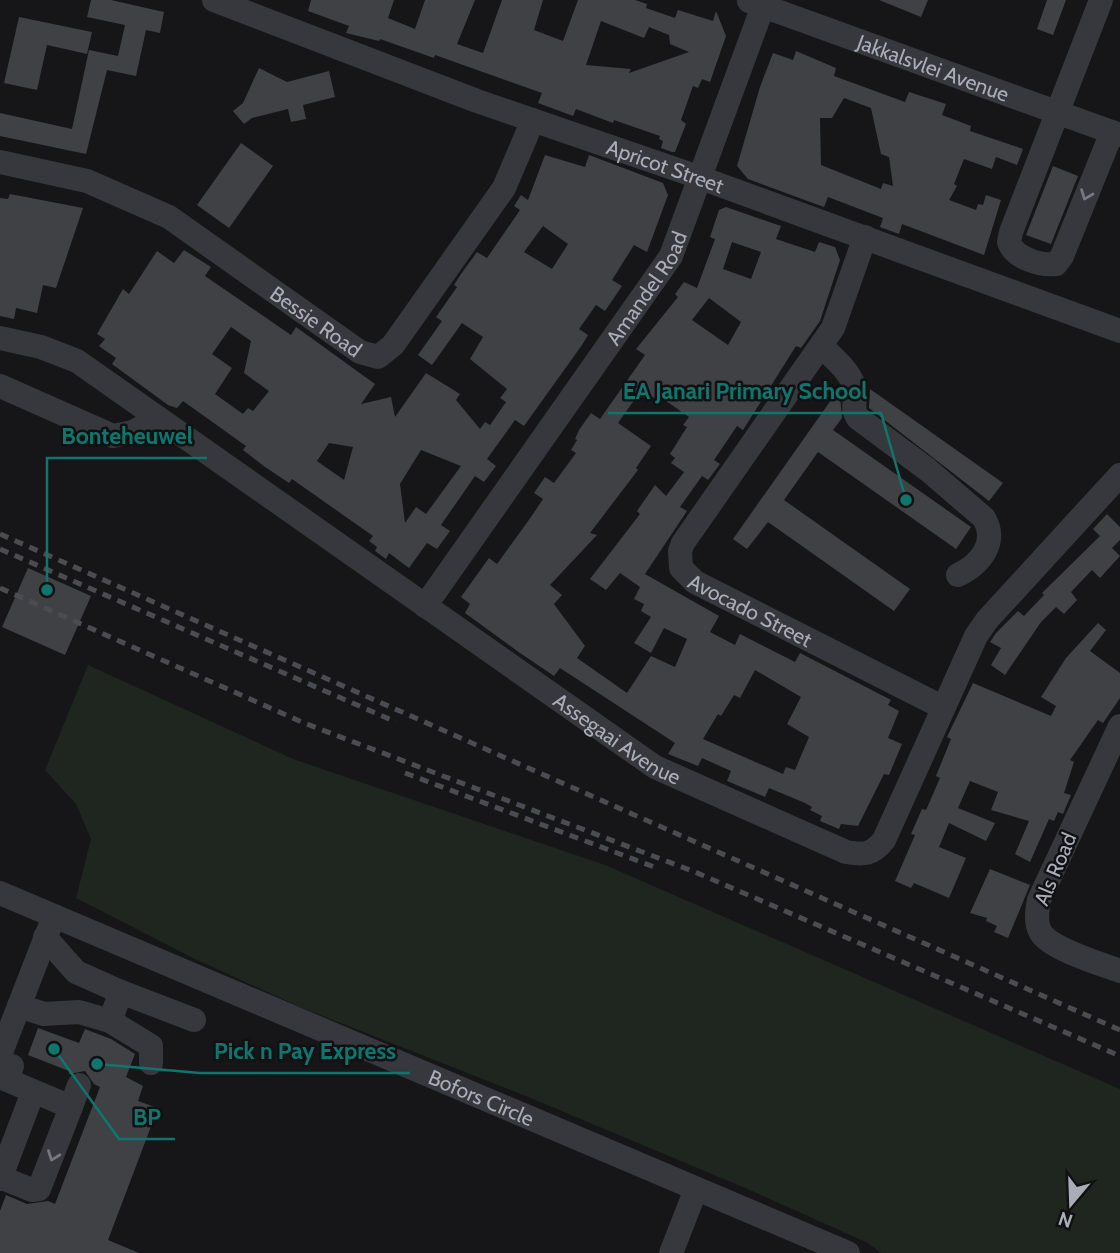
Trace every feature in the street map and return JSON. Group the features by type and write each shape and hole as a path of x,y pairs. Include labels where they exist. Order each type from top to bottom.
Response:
{"street":[{"name":"Apricot Street","path":"214,0 533,120 865,237 1120,331"},
{"path":"1101,0 1009,242 1017,254 1047,265 1056,264 1116,134"},
{"name":"Jakkalsvlei Avenue","path":"755,3 1116,134"},
{"name":"Amandel Road","path":"425,606 663,270 700,178 755,3"},
{"name":"Bessie Road","path":"0,162 86,181 169,217 360,352 378,357 393,345 504,188 513,173 533,120"},
{"name":"Avocado Street","path":"865,237 833,328 683,543 680,551 681,568 695,582 942,708"},
{"name":"Assegaai Avenue","path":"0,338 41,348 77,361 655,767 846,852 866,855 876,850 884,840 942,708 987,620 1120,475"},
{"path":"821,347 840,365 853,385 853,408 858,418 928,470 984,518 992,537 989,545 973,564 958,575"},
{"path":"0,386 113,436 133,432 158,419"},
{"name":"Als Road","path":"1120,726 1039,900 1036,915 1041,933 1059,946 1120,971"},
{"name":"Bofors Circle","path":"0,893 50,927 848,1253"},
{"path":"50,927 76,972 194,1020"},
{"path":"41,1087 8,1135 0,1178 32,1190 39,1189 75,1096 41,1087 4,1068 19,1006 50,927"},
{"path":"110,1021 121,992"},
{"path":"19,1006 44,1014 79,1012 110,1021 150,1046 151,1063"},
{"path":"671,1253 696,1189"}],"shaded area":[{"path":"88,665 293,759 605,865 1120,1089 1120,1253 881,1253 868,1243 750,1190 521,1094 300,1007 195,959 76,898 91,839 76,804 45,770"}],"building":[{"path":"91,0 111,0 164,12 160,33 146,30 136,76 107,70 86,154 0,136 0,113 72,129 89,50 118,56 125,25 87,17"},
{"path":"311,0 394,0 388,18 415,29 425,0 475,0 457,44 483,53 502,0 543,0 534,30 563,41 578,0 635,0 647,4 646,8 675,18 678,10 713,21 716,11 726,36 710,82 702,79 698,88 693,86 681,120 686,124 675,152 672,152 661,148 663,141 659,139 660,136 576,109 573,116 538,103 542,93 435,55 434,58 380,39 379,41 346,33 349,26 308,11","holes":["601,21 644,38 649,27 669,35 670,44 689,52 629,73 631,69 586,65"]},
{"path":"879,0 928,0 921,17"},
{"path":"1047,0 1066,0 1053,35 1037,29"},
{"path":"19,17 92,32 87,54 47,45 37,90 4,83"},
{"path":"796,51 836,68 834,76 905,102 909,92 946,104 942,115 971,126 970,131 1023,149 1017,165 996,157 992,169 964,159 954,184 957,186 949,200 976,210 978,204 983,205 986,195 1001,200 984,255 902,224 899,234 880,227 883,218 828,197 824,207 748,179 737,166 760,87 773,53 793,60","holes":["844,98 871,108 881,154 889,157 893,186 883,183 881,189 821,165 820,118 832,118"]},
{"path":"259,68 287,82 329,71 335,97 303,105 306,119 291,122 288,109 252,118 244,124 233,111 243,103"},
{"path":"241,143 273,166 229,228 197,205"},
{"path":"545,155 585,167 589,155 663,183 668,195 647,252 634,245 612,280 622,286 605,311 596,305 579,329 588,335 582,345 524,426 515,420 487,459 496,466 484,482 475,476 441,525 450,531 437,549 427,543 409,568 389,553 386,559 375,551 377,547 369,541 373,536 292,479 289,483 265,467 243,450 246,446 183,401 177,408 168,405 112,364 116,358 99,346 105,339 97,334 123,289 129,294 157,251 174,263 184,250 211,267 205,276 291,335 296,327 375,384 361,404 391,397 395,417 426,373 460,394 456,400 480,429 485,422 490,425 506,402 500,398 507,389 470,359 483,337 462,323 432,365 418,355 442,321 436,317 457,287 454,285 461,274 477,252 487,258 520,210 514,206 521,195 528,200","holes":["543,226 568,244 552,269 524,252","231,327 251,341 244,373 269,391 253,411 248,408 243,414 215,394 232,368 212,354","329,443 353,447 344,480 317,461","421,450 461,466 426,514 416,507 405,523 400,484"]},
{"path":"1053,166 1078,176 1051,244 1026,235"},
{"path":"10,194 83,208 56,288 43,285 37,313 16,308 14,319 0,316 0,198 8,199"},
{"path":"726,207 781,226 776,239 815,252 819,242 835,247 840,260 820,321 801,348 796,346 743,430 737,426 714,460 720,464 708,480 702,476 680,507 687,511 645,574 719,616 710,632 735,645 740,634 795,662 800,653 891,700 888,705 899,711 888,738 902,744 889,775 884,774 858,826 841,824 839,829 820,821 822,816 810,810 812,807 805,803 769,788 765,797 727,781 731,771 702,758 698,766 668,754 675,743 560,668 554,676 520,653 465,613 470,604 461,597 489,558 497,564 531,517 543,499 534,493 545,477 554,483 576,453 571,450 579,430 591,413 600,419 645,355 636,349 678,297 675,294 684,282 697,288 715,239 710,237 719,210","holes":["732,242 761,252 751,279 723,269","709,298 741,322 728,345 692,320","642,389 657,400 659,396 689,417 683,425 687,427 670,454 675,458 671,463 684,472 666,496 655,485 637,511 640,514 590,579 606,590 620,573 640,587 634,599 644,604 641,611 651,617 634,643 651,653 664,628 687,639 675,667 651,656 627,693 577,658 585,646 554,604 562,595 550,585 597,535 590,533 638,470 636,468 651,446 618,423","755,670 801,697 787,724 809,737 795,770 786,767 783,774 703,739 718,714 721,716 734,695 740,698"]},
{"path":"870,389 1003,483 989,501 869,408"},
{"path":"836,393 840,396 842,418 833,430 971,527 956,549 818,452 784,500 910,589 894,611 768,522 747,549 733,539"},
{"path":"1107,514 1120,527 1120,540 1112,548 1120,556 1100,578 1092,570 1071,592 1077,600 1064,614 1056,607 1041,622 1005,675 991,665 1001,648 990,642 1018,611 1024,616 1044,595 1042,593 1100,536 1093,529"},
{"path":"28,568 91,596 65,655 2,627"},
{"path":"1098,623 1106,630 1090,651 1120,673 1120,698 1103,723 1098,720 1070,760 1074,762 1064,793 1071,795 1063,814 1058,812 1054,821 1049,819 1030,862 1015,854 1029,821 991,810 998,792 970,781 958,808 995,823 986,841 949,823 939,847 966,858 949,898 914,883 911,888 895,881 915,835 911,834 922,809 926,810 940,778 936,776 951,739 947,737 973,683 1051,716 1056,706 1041,697 1066,658"},
{"path":"990,869 1030,885 1008,938 994,932 997,926 986,921 987,918 970,913"},
{"path":"38,1028 79,1043 85,1029 111,1039 135,1054 126,1077 143,1086 138,1101 158,1108 108,1240 139,1253 0,1253 0,1211 6,1195 27,1204 48,1201 55,1204 100,1087 94,1084 85,1071 69,1074 69,1071 28,1055"}],"railway":[{"path":"0,534 1120,1030"},
{"path":"0,549 396,722"},
{"path":"0,588 304,723 695,872 1120,1056"},
{"path":"405,773 657,868"}],"place":[{"name":"EA Janari Primary School","path":"906,500"},
{"name":"Bonteheuwel","path":"47,590"},
{"name":"BP","path":"54,1049"},
{"name":"Pick n Pay Express","path":"97,1064"}]}
